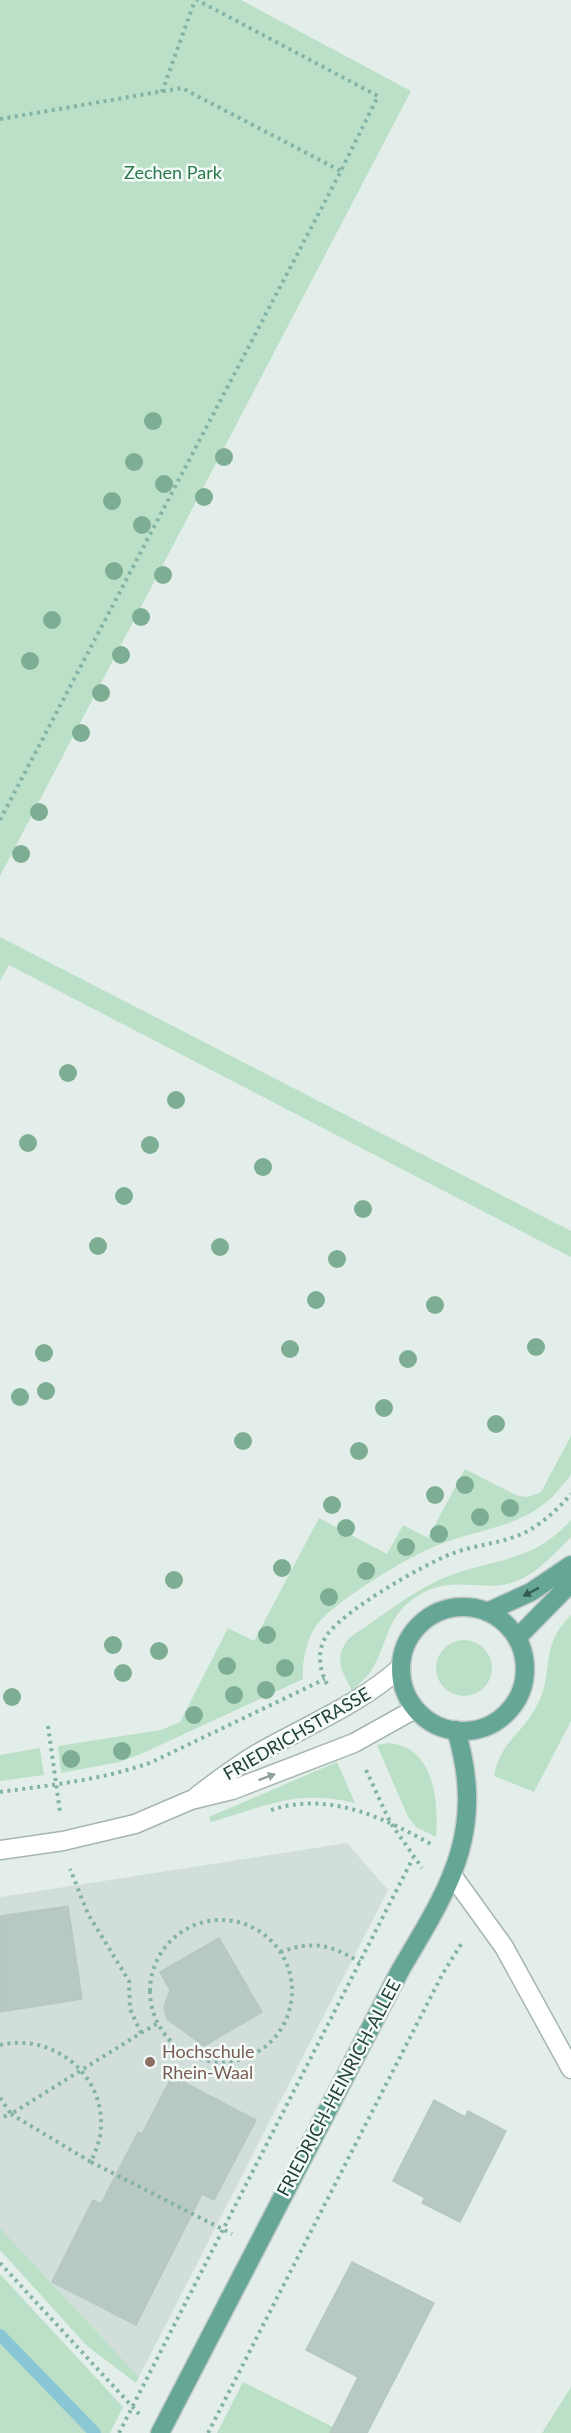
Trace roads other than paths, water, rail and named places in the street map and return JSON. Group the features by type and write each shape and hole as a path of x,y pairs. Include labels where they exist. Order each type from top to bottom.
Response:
{"main road":[{"path":"487,1612 531,1592 571,1565"},
{"path":"517,1638 571,1583"},
{"path":"468,1607 487,1612 504,1622 517,1638 524,1654 525,1671 522,1689 514,1704 502,1717 487,1726 456,1730 438,1725 415,1709 404,1687 401,1667 405,1647 415,1630 429,1616 448,1608 468,1607"},
{"name":"FRIEDRICH-HEINRICH-ALLEE","path":"160,2433 401,1969 445,1894 464,1837 468,1788 464,1758 456,1730"}],"street":[{"name":"FRIEDRICHSTRASSE","path":"191,1800 225,1774 262,1751 366,1696 401,1667"},
{"name":"FRIEDRICHSTRASSE","path":"0,1850 106,1833 135,1824 191,1800 232,1790 354,1743 415,1709"},
{"path":"452,1875 504,1947 571,2069"}],"waterway":[{"path":"0,2335 95,2433"}],"place":[{"name":"Hochschule Rhein-Waal","path":"150,2062"}],"park label":[{"name":"Zechen Park","path":"173,173"}]}
